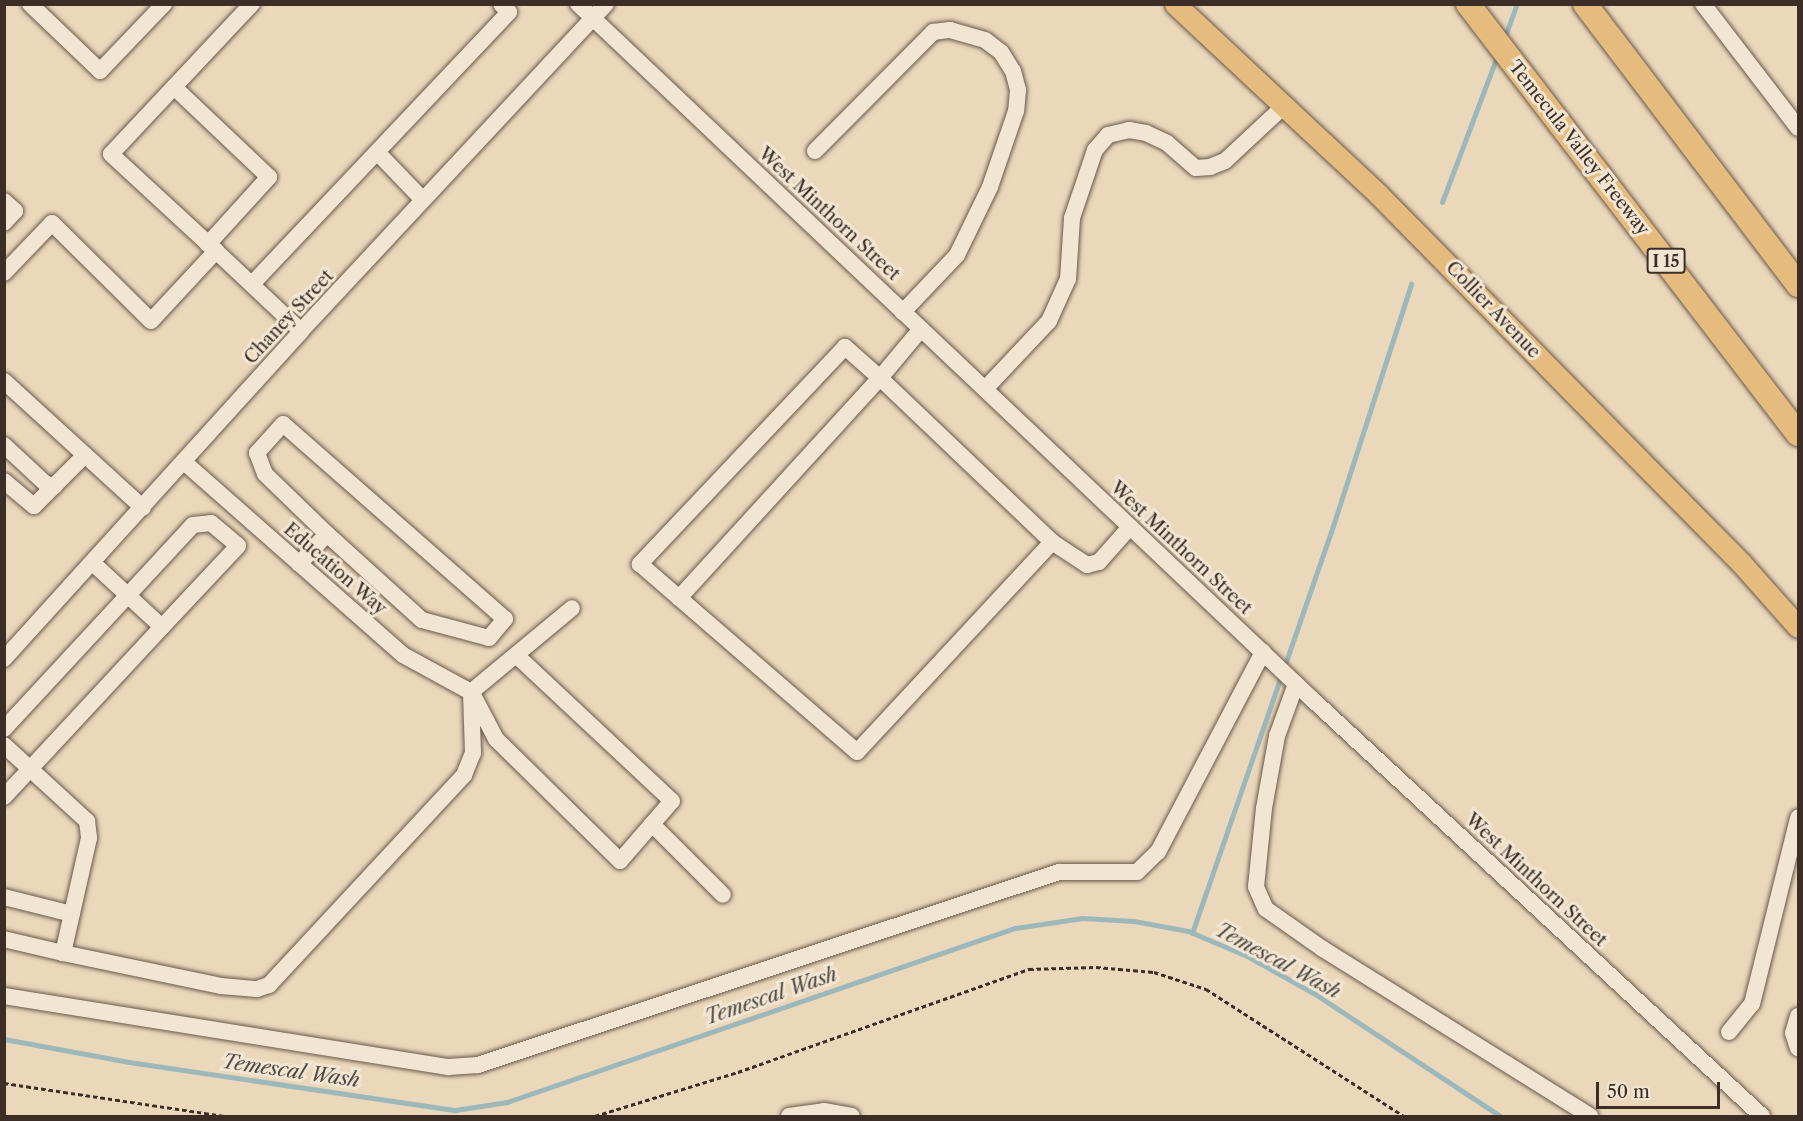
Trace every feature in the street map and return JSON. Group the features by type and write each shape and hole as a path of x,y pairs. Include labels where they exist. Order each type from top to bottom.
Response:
{"highway":[{"path":"1585,4 1798,285"},
{"name":"Temecula Valley Freeway","path":"1471,9 1798,434"}],"main road":[{"name":"Collier Avenue","path":"1175,4 1489,304 1798,627"}],"street":[{"path":"30,4 100,71 164,4"},
{"path":"252,4 111,154 301,331"},
{"path":"252,284 509,12 501,4"},
{"name":"West Minthorn Street","path":"578,4 1313,700 1762,1116"},
{"name":"Chaney Street","path":"4,659 94,564 301,331 606,4"},
{"path":"1703,4 1798,128"},
{"path":"816,152 933,32 950,30 985,40 1001,52 1013,71 1018,90 1016,111 990,187 957,255 903,312"},
{"path":"4,273 52,223 151,321 269,177 174,87"},
{"path":"985,389 1049,321 1068,279 1072,218 1095,150 1108,135 1129,130 1146,133 1167,143 1196,168 1210,167 1225,162 1284,106"},
{"path":"377,152 423,200"},
{"path":"4,201 15,211 4,223"},
{"path":"679,598 880,378 921,329"},
{"path":"1052,542 856,752 640,564 845,347 1052,542 1087,565 1099,562 1130,527"},
{"path":"4,381 143,508"},
{"path":"283,424 505,619 489,638 422,620 327,534 265,474 257,453 283,424"},
{"path":"4,446 46,484 55,486"},
{"path":"4,481 34,506 85,455"},
{"name":"Education Way","path":"184,462 403,655 471,692"},
{"path":"4,729 131,596 193,525 211,523 238,546 4,797"},
{"path":"299,564 327,534"},
{"path":"94,564 162,627"},
{"path":"471,692 518,656 572,608"},
{"path":"4,996 448,1067 478,1065 1059,872 1137,872 1148,865 1163,842 1257,646"},
{"path":"471,692 496,739 620,861 672,801 518,656"},
{"path":"1296,684 1277,736 1264,808 1256,887 1266,909 1323,949 1590,1116"},
{"path":"4,939 222,986 256,989 269,985 464,775 473,753 471,692"},
{"path":"4,745 87,822 89,838 63,952"},
{"path":"1729,1032 1752,1004 1798,818"},
{"path":"652,824 723,895"},
{"path":"4,897 72,914"},
{"path":"1798,1016 1793,1033 1798,1048"},
{"path":"789,1116 824,1110 852,1116"}],"path":[{"path":"595,1116 738,1072 1029,969 1096,967 1154,972 1206,989 1404,1116"},
{"path":"4,1083 226,1116"}],"waterway":[{"path":"1504,39 1517,4"},
{"path":"1442,202 1498,54"},
{"path":"1192,933 1331,532 1411,284"},
{"name":"Temescal Wash","path":"4,1039 129,1062 455,1110 507,1102 1015,928 1082,918 1134,921 1188,931 1247,956 1315,994 1500,1116"}]}
